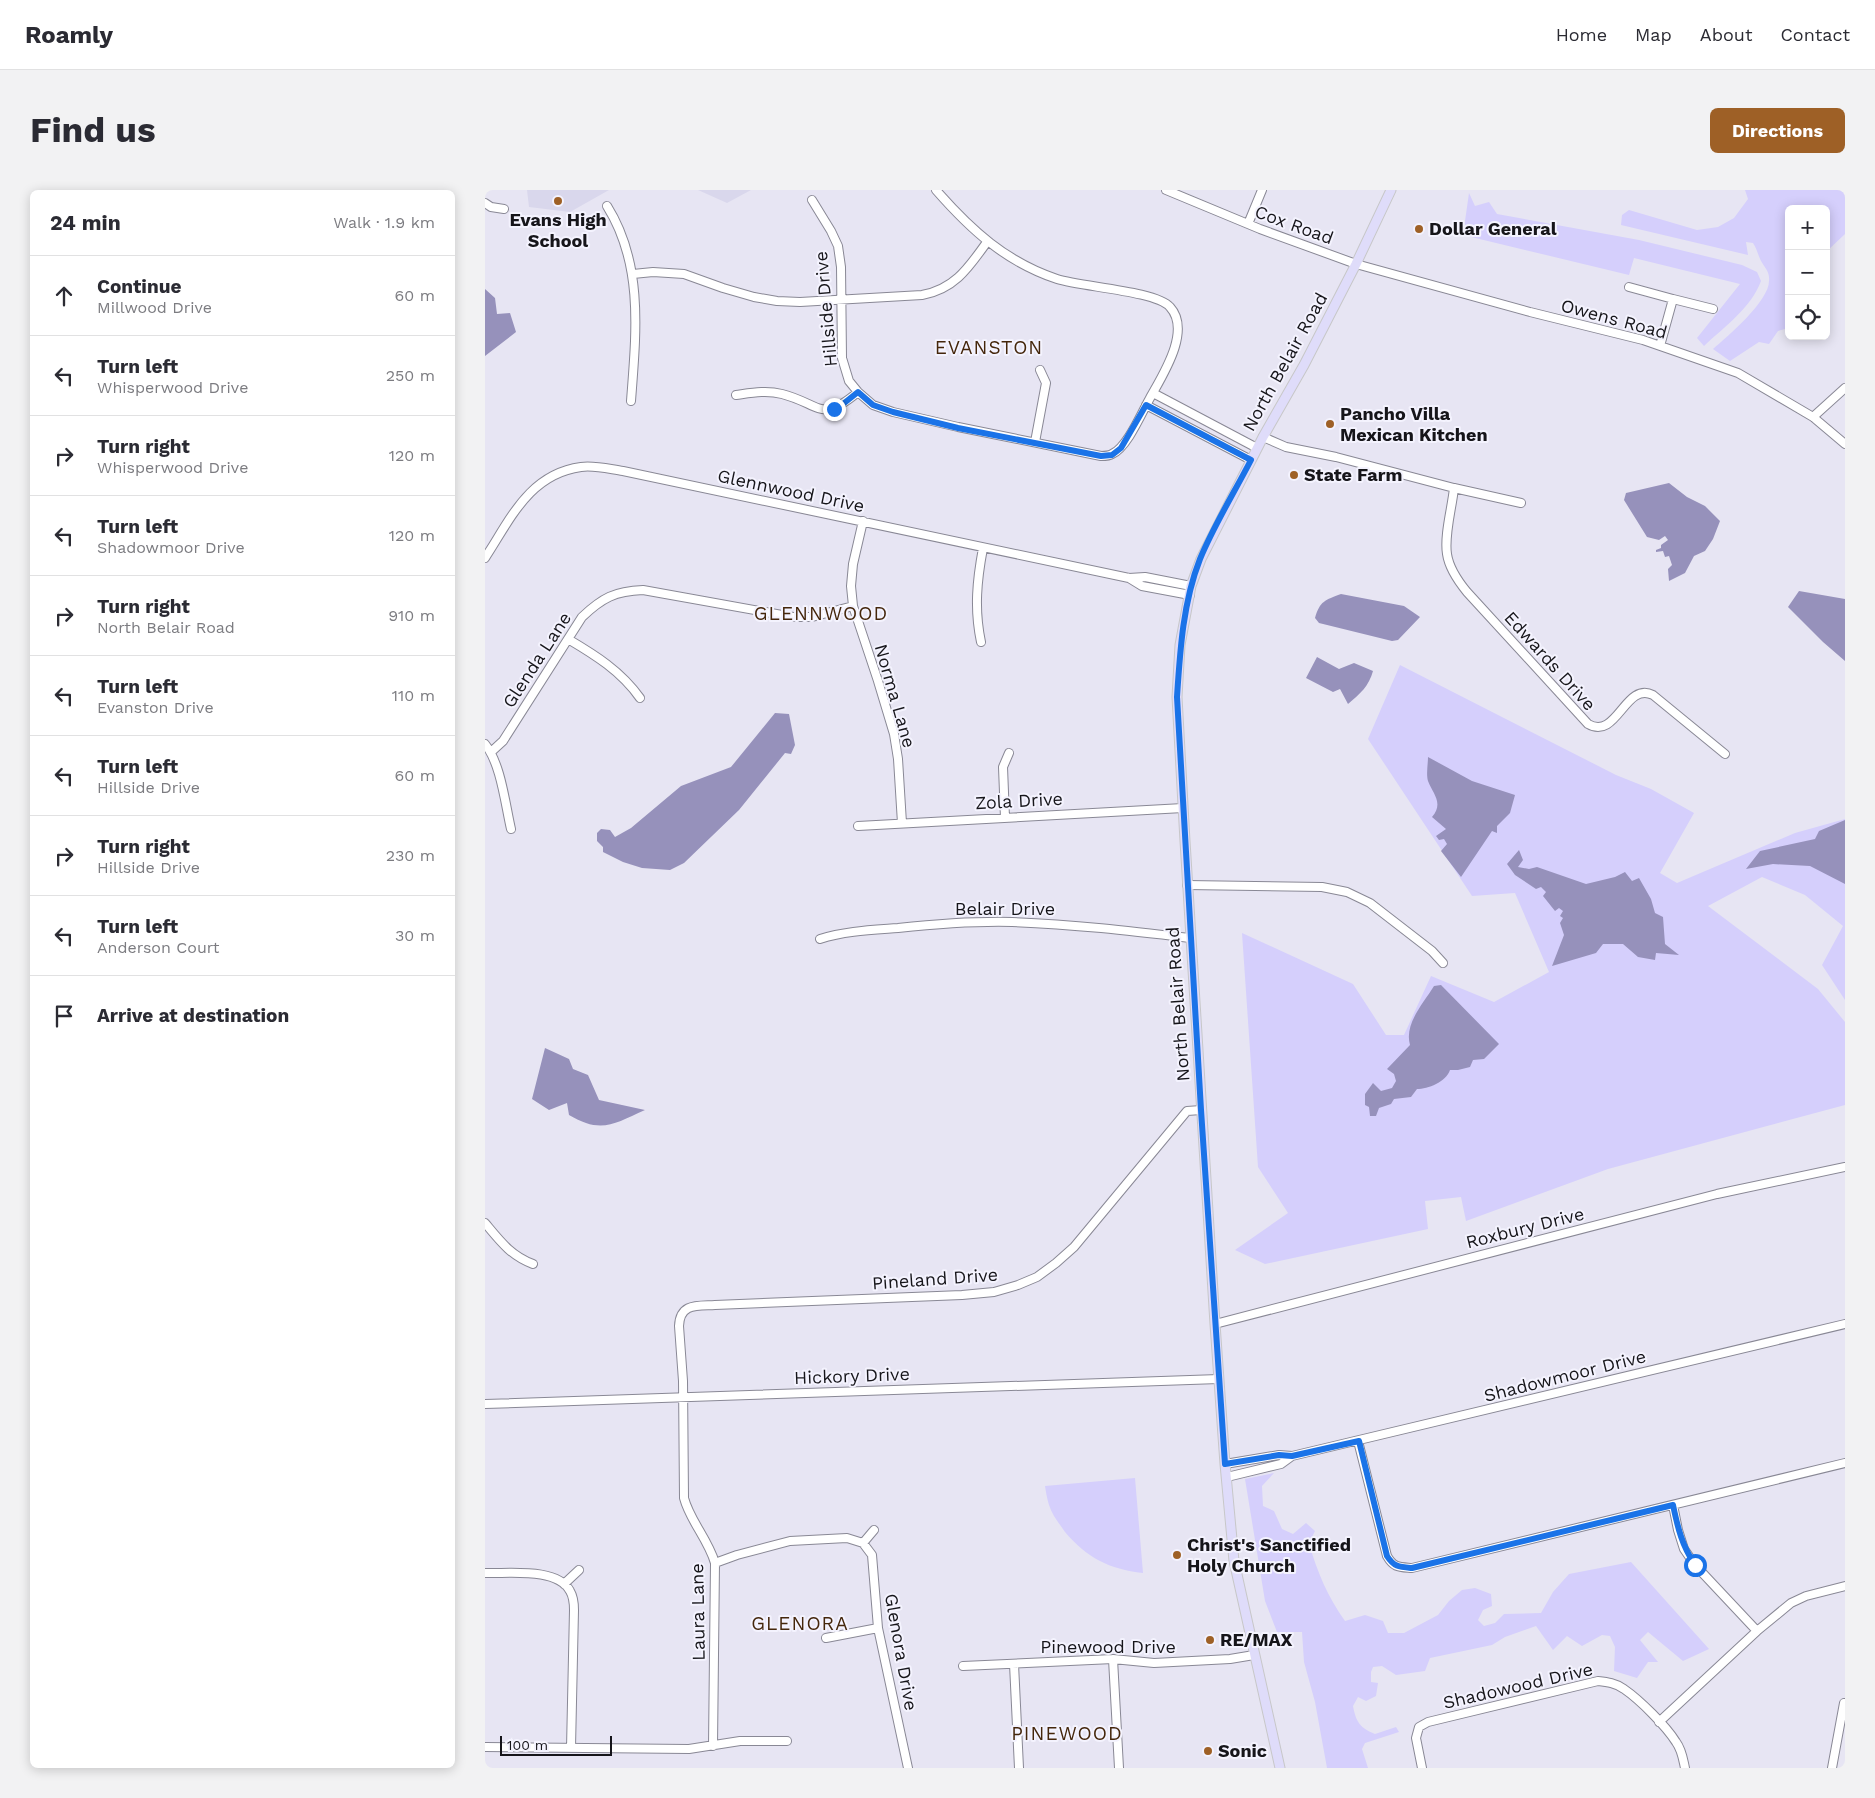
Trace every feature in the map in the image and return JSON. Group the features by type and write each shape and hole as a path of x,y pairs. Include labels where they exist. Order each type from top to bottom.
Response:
{"main road":[{"name":"North Belair Road","path":"1280,1768 1253,1655 1234,1561 1225,1464 1187,885 1177,697 1180,645 1191,590 1201,558 1257,448 1304,365 1357,264 1391,190"}],"street":[{"path":"936,190 987,242 1034,270 1058,279 1088,286 1159,299 1171,307 1179,329 1178,340 1146,405 1251,460"},
{"name":"Cox Road","path":"1166,190 1248,224 1357,264"},
{"path":"1248,224 1262,190"},
{"name":"Hillside Drive","path":"812,200 823,216 838,246 842,300 841,358 849,381 873,405 893,412 958,428 1101,456 1112,455 1121,448 1146,405"},
{"path":"485,203 491,208 504,209"},
{"path":"607,206 623,238 633,274 636,318 631,401"},
{"path":"633,274 653,272 684,274 723,288 754,296 800,302 923,295 949,286 966,271 987,242"},
{"name":"Owens Road","path":"1357,264 1660,346 1738,373 1813,417 1845,444"},
{"path":"1629,287 1713,309"},
{"path":"1660,346 1673,299"},
{"path":"1035,442 1046,384 1040,370"},
{"path":"1813,417 1845,388"},
{"path":"736,395 769,392 794,398 813,407 825,410 834,409 858,392"},
{"path":"1153,393 1257,448"},
{"path":"1263,437 1286,448 1336,458 1521,503"},
{"name":"Glennwood Drive","path":"485,558 525,497 534,488 557,474 582,467 623,471 863,521 1129,578 1142,586 1191,590"},
{"name":"Edwards Drive","path":"1454,488 1447,554 1458,580 1588,724 1593,728 1601,728 1607,725 1635,697 1640,693 1647,692 1725,754"},
{"name":"Norma Lane","path":"863,521 853,564 851,586 853,606 894,734 898,759 901,823"},
{"path":"981,642 977,624 976,602 977,579 983,548"},
{"name":"Glenda Lane","path":"491,752 503,741 582,617 595,604 611,596 626,591 643,590 793,617 812,616 853,606"},
{"path":"568,638 610,665 640,698"},
{"path":"485,744 491,752 496,765 511,829"},
{"path":"1005,818 1003,767 1009,754"},
{"name":"Zola Drive","path":"858,826 1183,808"},
{"path":"1187,885 1322,887 1347,892 1370,903 1433,951 1443,963"},
{"name":"Belair Drive","path":"820,939 837,933 968,922 1065,925 1190,938"},
{"name":"Pineland Drive","path":"683,1396 679,1318 690,1307 962,1295 994,1292 1018,1286 1037,1277 1074,1247 1187,1111 1201,1110"},
{"name":"Roxbury Drive","path":"1215,1324 1717,1194 1845,1167"},
{"path":"485,1223 508,1249 520,1259 533,1264"},
{"name":"Shadowmoor Drive","path":"1225,1464 1279,1455 1292,1456 1359,1441 1845,1324"},
{"name":"Hickory Drive","path":"485,1404 1219,1379"},
{"name":"Laura Lane","path":"683,1396 683,1498 715,1563 713,1746"},
{"path":"1359,1441 1387,1556 1391,1564 1412,1568 1845,1463"},
{"name":"Shadowmoor Drive","path":"1227,1477 1281,1464 1292,1456"},
{"path":"1259,1459 1261,1469"},
{"path":"1673,1505 1678,1530 1685,1549 1695,1565 1757,1631"},
{"path":"715,1563 737,1554 790,1541 847,1538 863,1543 874,1530"},
{"name":"Glenora Drive","path":"863,1543 872,1555 878,1628 907,1768"},
{"path":"564,1584 579,1570"},
{"path":"485,1574 537,1574 552,1577 564,1584 569,1590 573,1599 574,1610 571,1748"},
{"path":"1659,1722 1757,1631 1791,1603 1806,1596 1845,1586"},
{"path":"826,1638 878,1628"},
{"name":"Pinewood Drive","path":"963,1666 1113,1659 1154,1663 1230,1659 1253,1655"},
{"path":"1113,1659 1119,1768"},
{"path":"1014,1664 1019,1768"},
{"name":"Shadowood Drive","path":"1422,1768 1416,1738 1419,1727 1423,1725 1598,1681 1624,1688 1659,1722 1677,1743 1683,1755 1685,1768"},
{"path":"1833,1768 1844,1703"},
{"path":"485,1747 689,1749 741,1741 787,1740"}],"shaded area":[{"name":"Evans High School","path":"527,190 609,190 570,212 529,207"},
{"path":"698,190 751,190 727,203"},
{"path":"1745,190 1845,190 1845,234 1830,248 1830,205 1785,205 1785,329 1778,331 1769,344 1759,342 1730,361 1713,349 1755,308 1767,289 1769,281 1768,273 1753,243 1746,242 1748,255 1621,225 1622,215 1629,210 1697,230 1718,227 1734,218 1748,199"},
{"path":"1469,193 1475,206 1489,202 1497,214 1639,240 1742,265 1757,272 1761,281 1757,291 1744,308 1704,346 1697,338 1740,284 1634,258 1629,275 1463,235"},
{"path":"485,289 495,298 497,314 510,313 516,332 485,356"},
{"path":"1669,483 1687,497 1705,506 1720,521 1713,539 1705,551 1694,556 1685,573 1669,581 1668,569 1672,565 1669,556 1665,557 1663,551 1656,552 1668,540 1665,536 1659,540 1647,537 1624,500 1626,493"},
{"path":"1799,591 1845,599 1845,661 1788,607"},
{"path":"1341,594 1404,606 1420,617 1398,640 1392,641 1319,623 1315,618 1321,605"},
{"path":"1317,657 1339,669 1354,663 1373,671 1363,689 1348,704 1340,689 1333,692 1306,678"},
{"path":"1400,665 1616,775 1651,789 1694,813 1660,873 1677,883 1795,833 1845,819 1845,1000 1822,965 1843,926 1805,895 1762,877 1708,906 1818,989 1845,1022 1845,1105 1608,1169 1466,1221 1461,1197 1425,1201 1428,1229 1265,1264 1235,1250 1288,1213 1258,1167 1242,933 1353,984 1386,1035 1404,1035 1431,976 1494,1002 1549,972 1515,893 1472,896 1368,739"},
{"path":"775,713 789,714 795,745 791,754 785,753 739,810 684,863 670,870 642,868 623,862 603,852 603,847 597,841 597,833 601,829 610,830 615,837 631,828 681,786 731,767"},
{"path":"1428,757 1472,781 1515,795 1510,813 1497,826 1497,833 1492,831 1461,877 1441,851 1447,844 1444,839 1439,840 1436,836 1446,829 1432,817 1437,803 1427,778"},
{"path":"1845,820 1845,884 1810,866 1773,864 1746,869 1760,851 1815,839 1819,831"},
{"path":"1519,850 1523,860 1518,867 1529,869 1537,867 1586,884 1615,877 1625,872 1632,881 1639,878 1651,899 1655,913 1663,917 1665,944 1679,955 1656,953 1655,960 1638,957 1623,944 1603,944 1596,953 1552,966 1564,935 1560,923 1563,918 1560,916 1563,911 1559,908 1555,911 1543,896 1546,892 1541,887 1536,889 1515,875 1507,864"},
{"path":"1441,985 1499,1044 1484,1059 1473,1060 1470,1067 1450,1070 1445,1078 1436,1084 1417,1089 1411,1097 1394,1099 1391,1104 1379,1108 1376,1116 1370,1116 1369,1107 1365,1105 1365,1094 1373,1083 1381,1091 1392,1088 1396,1081 1394,1074 1387,1069 1410,1045 1410,1029 1416,1014 1434,986"},
{"path":"545,1048 569,1059 573,1069 588,1075 599,1100 645,1110 616,1123 599,1125 580,1121 569,1115 567,1103 549,1110 532,1099"},
{"path":"1274,1473 1262,1486 1263,1506 1274,1511 1282,1529 1293,1534 1306,1523 1315,1531 1309,1543 1312,1554 1328,1593 1345,1621 1365,1615 1383,1621 1388,1633 1404,1633 1438,1615 1449,1601 1462,1590 1475,1588 1491,1594 1492,1606 1483,1610 1478,1620 1484,1626 1495,1623 1504,1614 1541,1613 1553,1592 1569,1574 1631,1562 1709,1649 1683,1661 1648,1632 1640,1640 1658,1662 1648,1662 1637,1678 1614,1671 1615,1647 1610,1636 1602,1635 1582,1646 1567,1636 1553,1650 1536,1626 1505,1637 1492,1645 1430,1658 1425,1671 1396,1675 1382,1666 1373,1667 1371,1682 1378,1683 1376,1696 1366,1701 1358,1697 1353,1706 1359,1724 1375,1734 1396,1727 1399,1732 1365,1743 1362,1749 1368,1768 1327,1768 1315,1702 1304,1662 1302,1632 1277,1632 1265,1601 1245,1479"},
{"path":"1135,1478 1143,1573 1109,1565 1099,1561 1082,1549 1065,1532 1054,1516 1048,1503 1045,1486"}],"place":[{"name":"Evans High School","path":"558,201"},
{"name":"Dollar General","path":"1419,229"},
{"name":"Pancho Villa Mexican Kitchen","path":"1330,424"},
{"name":"State Farm","path":"1294,475"},
{"name":"Christ's Sanctified Holy Church","path":"1177,1555"},
{"name":"RE/MAX","path":"1210,1640"},
{"name":"Sonic","path":"1208,1751"}],"district":[{"name":"EVANSTON","path":"989,347"},
{"name":"GLENNWOOD","path":"821,613"},
{"name":"GLENORA","path":"800,1623"},
{"name":"PINEWOOD","path":"1067,1733"}],"route":[{"path":"834,409 858,392 873,405 911,417 1101,456 1112,455 1121,448 1146,405 1251,460 1212,534 1191,586 1180,645 1177,697 1201,1110 1225,1464 1279,1455 1292,1456 1359,1441 1387,1556 1391,1564 1401,1567 1412,1568 1673,1505 1678,1530 1685,1549 1695,1565"}]}
